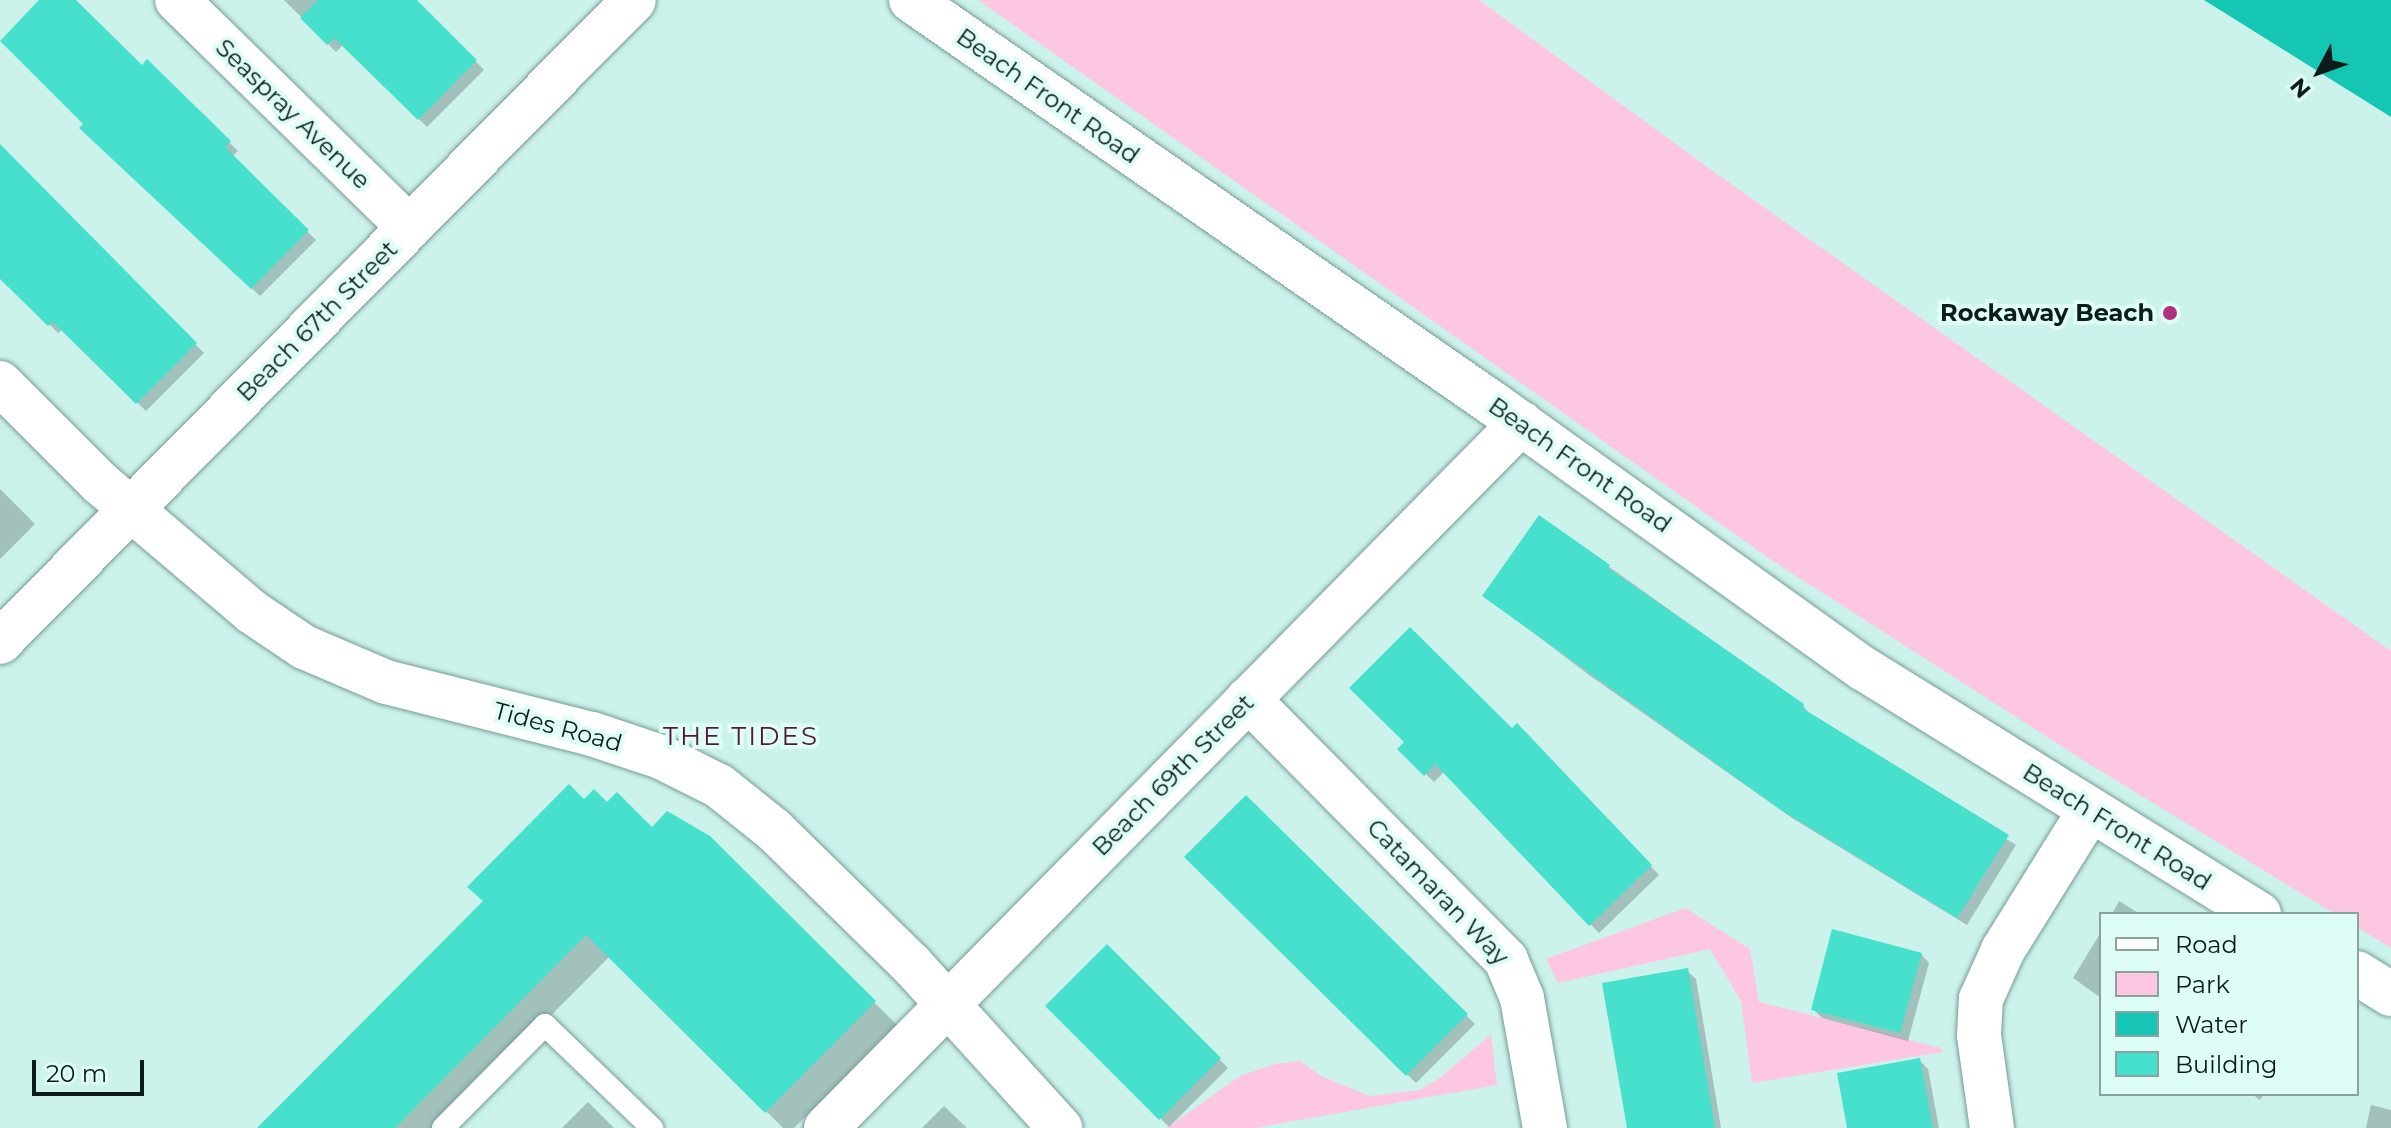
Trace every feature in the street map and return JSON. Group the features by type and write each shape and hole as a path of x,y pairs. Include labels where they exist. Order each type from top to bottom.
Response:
{"street":[{"name":"Seaspray Avenue","path":"177,0 409,227"},
{"name":"Beach 67th Street","path":"0,642 634,0"},
{"name":"Beach Front Road","path":"911,0 1521,423 1864,669 2256,912"},
{"name":"Tides Road","path":"0,383 100,483 252,612 330,660 386,682 639,749 691,770 719,786 792,847 948,1004 1060,1128"},
{"name":"Beach 69th Street","path":"826,1128 1521,423"},
{"name":"Catamaran Way","path":"1248,699 1506,960 1522,998 1545,1128"},
{"path":"1992,1128 1979,1035 1981,999 2003,950 2090,810"},
{"path":"2359,974 2391,994"}],"lane":[{"path":"443,1128 545,1025 652,1128"}],"green space":[{"path":"978,0 1479,0 1710,169 2391,651 2391,948 2359,928 2359,912 2332,912 2094,767 1773,561"},
{"path":"1685,908 1750,949 1759,1002 1941,1048 1942,1052 1752,1083 1741,1001 1710,949 1558,983 1546,959"},
{"path":"1491,1034 1497,1085 1255,1128 1167,1128 1240,1076 1275,1064 1300,1061 1321,1076 1370,1096 1420,1090 1441,1077"}],"water":[{"path":"2204,0 2391,0 2391,117"}],"building":[{"path":"39,0 76,0 142,65 147,59 231,141 225,147 309,230 251,289 79,128 83,124 0,41"},
{"path":"318,0 417,0 477,60 418,120 334,38 327,45 300,18"},
{"path":"0,144 197,343 136,404 53,322 48,326 0,279"},
{"path":"1539,515 1610,565 1608,568 1804,704 1802,708 2009,835 1957,918 1781,810 1482,596"},
{"path":"1410,627 1512,728 1517,723 1652,865 1589,926 1435,764 1424,776 1397,749 1404,742 1349,688"},
{"path":"569,784 584,799 594,789 607,802 617,792 652,827 667,811 710,836 876,1001 765,1113 586,935 395,1128 257,1128 483,901 467,887"},
{"path":"1246,795 1468,1014 1406,1076 1184,857"},
{"path":"1832,929 1922,953 1900,1033 1811,1010"},
{"path":"1107,944 1221,1058 1159,1120 1045,1006"},
{"path":"1688,968 1715,1128 1627,1128 1602,983"},
{"path":"1920,1058 1933,1128 1847,1128 1837,1073"}],"place":[{"name":"Rockaway Beach","path":"2170,313"}],"district":[{"name":"THE TIDES","path":"741,737"}]}
